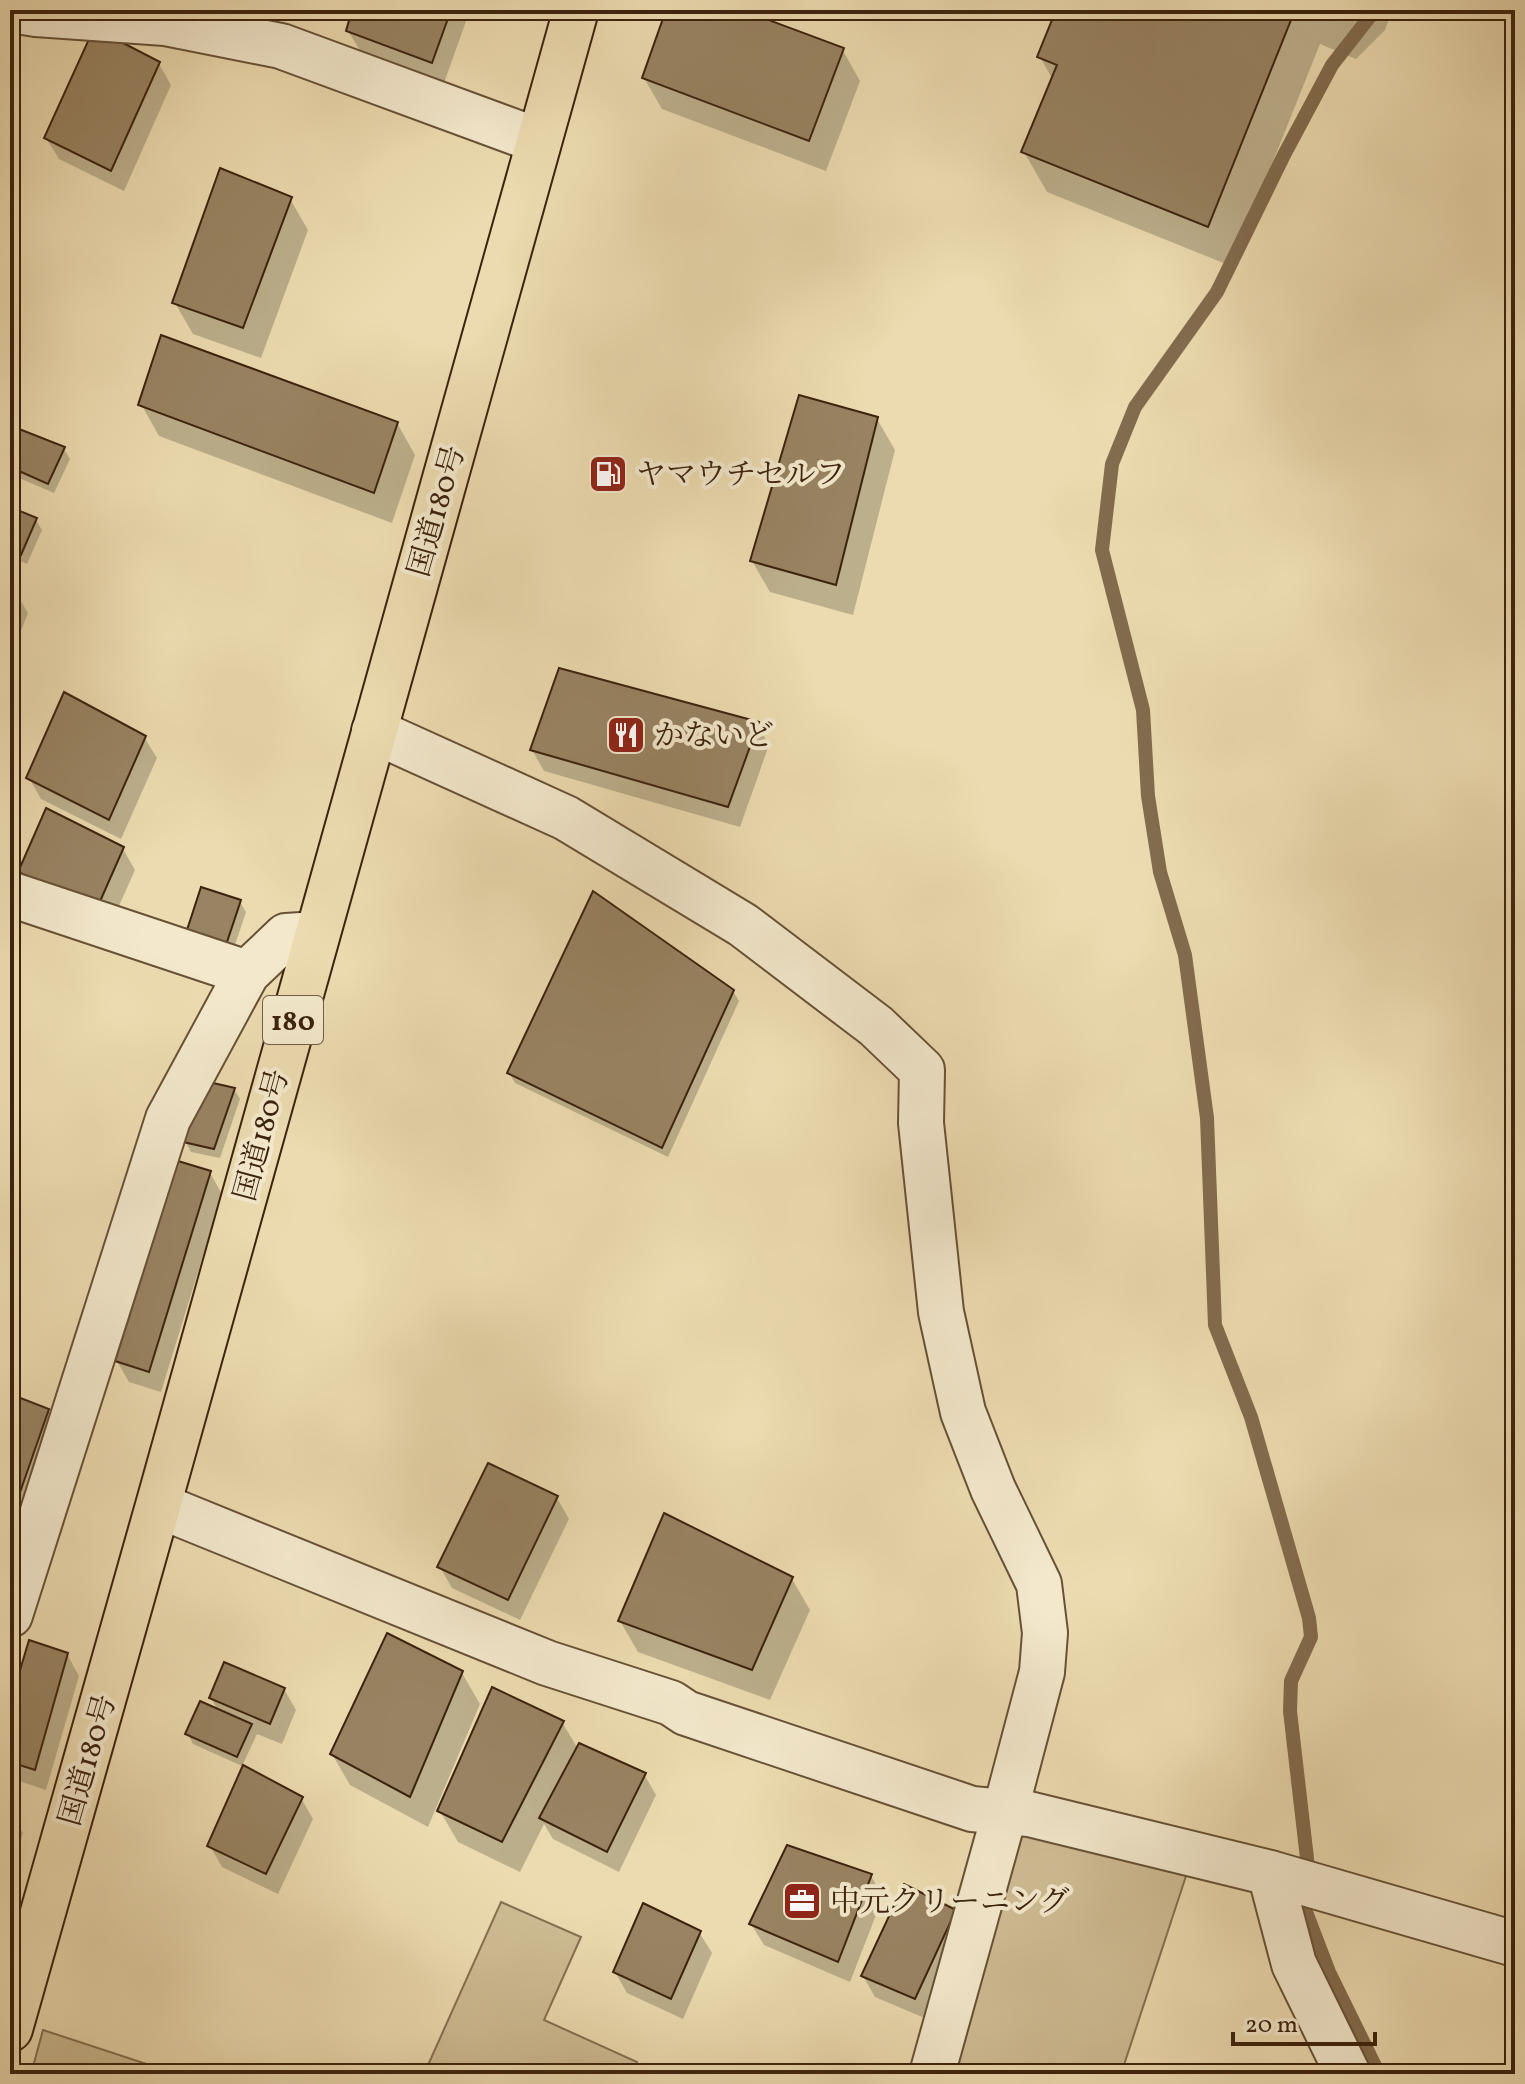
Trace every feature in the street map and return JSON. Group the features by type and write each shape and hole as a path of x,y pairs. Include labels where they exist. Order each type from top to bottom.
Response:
{"highway":[{"name":"国道180号","path":"10,2029 160,1506 576,10"}],"street":[{"path":"11,10 165,23 281,46 539,141"},
{"path":"374,731 566,818 743,925 876,1026 922,1070 921,1123 941,1312 947,1340 963,1412 993,1489 1039,1584 1045,1633 1042,1672 932,2074"},
{"path":"10,894 247,973"},
{"path":"10,1615 168,1119 247,973 286,936 317,934"},
{"path":"160,1506 547,1663 671,1703 686,1713 972,1809 1029,1814 1294,1880 1515,1944"},
{"path":"1294,1880 1294,1964 1348,2074"}],"shaded area":[{"path":"1022,1831 1187,1873 1121,2074 961,2074 952,2071"},
{"path":"501,1902 581,1937 544,2020 637,2062 632,2074 424,2074"},
{"path":"43,2030 177,2074 31,2074"}],"building":[{"path":"352,10 451,10 432,63 346,31"},
{"path":"666,10 742,10 844,48 809,141 642,78"},
{"path":"1056,10 1295,10 1208,227 1021,152 1057,65 1037,57"},
{"path":"1308,10 1342,10 1332,20"},
{"path":"94,28 160,62 111,171 44,138"},
{"path":"220,168 292,197 243,328 172,303"},
{"path":"161,335 398,422 374,493 138,405"},
{"path":"799,395 878,417 836,585 750,561"},
{"path":"14,427 65,447 48,484 10,467 10,438"},
{"path":"10,507 37,518 21,555 10,551"},
{"path":"559,668 759,722 728,807 530,750"},
{"path":"64,692 146,736 109,820 26,778"},
{"path":"46,808 124,847 98,906 18,872"},
{"path":"201,887 241,900 226,945 186,933"},
{"path":"593,891 734,990 662,1148 507,1073"},
{"path":"200,1080 235,1088 214,1149 183,1142"},
{"path":"178,1161 211,1171 149,1372 115,1361"},
{"path":"10,1394 49,1409 10,1521"},
{"path":"488,1463 558,1496 508,1600 437,1567"},
{"path":"664,1513 793,1577 752,1670 618,1621"},
{"path":"387,1633 463,1671 410,1797 330,1754"},
{"path":"29,1640 68,1653 35,1770 10,1762 10,1704"},
{"path":"224,1662 285,1688 270,1724 209,1698"},
{"path":"492,1687 564,1721 502,1842 437,1811"},
{"path":"200,1701 252,1724 237,1757 185,1734"},
{"path":"579,1743 646,1773 607,1852 539,1818"},
{"path":"243,1765 303,1797 266,1874 207,1846"},
{"path":"10,1819 19,1821 10,1850"},
{"path":"787,1845 872,1874 838,1962 749,1924"},
{"path":"904,1884 956,1910 915,1999 861,1976"},
{"path":"643,1903 701,1931 671,1999 613,1972"}],"waterway":[{"path":"1375,10 1332,65 1217,292 1135,407 1112,464 1102,550 1143,710 1148,796 1160,872 1185,955 1207,1118 1215,1325 1251,1417 1309,1618 1311,1637 1291,1681 1290,1711 1308,1867 1301,1899 1329,1972 1379,2074"}],"place":[{"name":"ヤマウチセルフ","path":"608,474"},
{"name":"かないど","path":"626,735"},
{"name":"中元クリーニング","path":"802,1901"}]}
